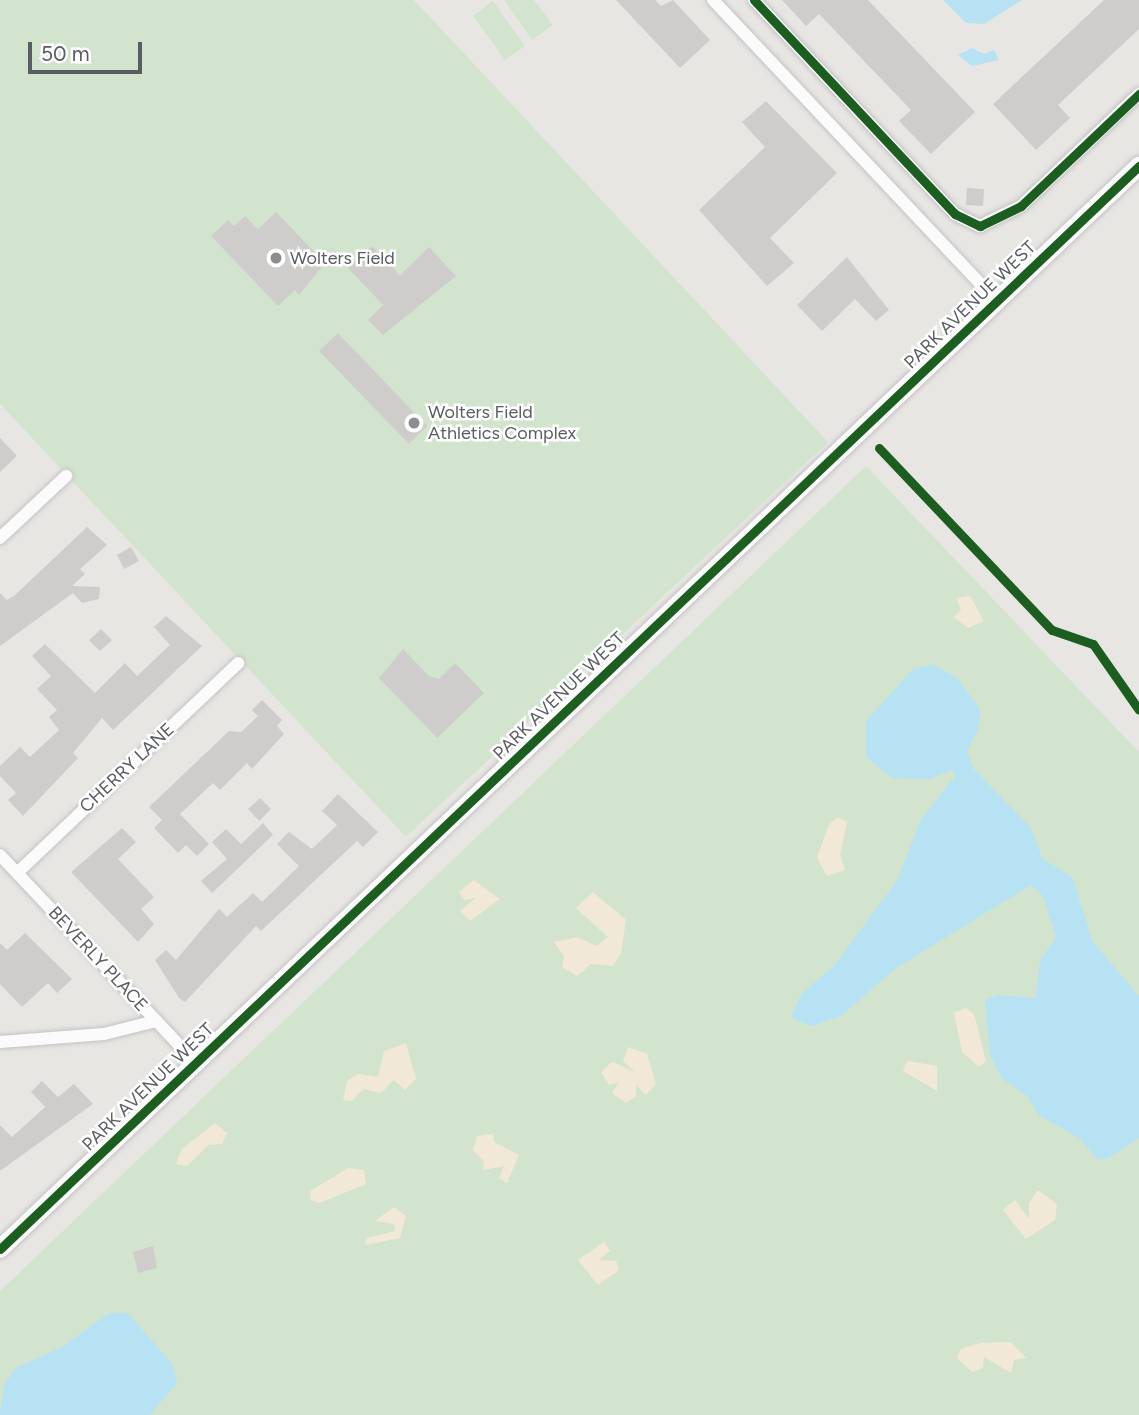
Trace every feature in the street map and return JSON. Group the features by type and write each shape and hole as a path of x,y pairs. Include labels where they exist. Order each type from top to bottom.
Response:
{"street":[{"name":"PARK AVENUE WEST","path":"713,0 997,301"},
{"path":"754,0 956,214 980,226 1021,206 1139,94"},
{"name":"PARK AVENUE WEST","path":"0,1249 1139,166"},
{"path":"0,538 66,476"},
{"name":"CHERRY LANE","path":"17,873 237,663"},
{"name":"BEVERLY PLACE","path":"0,855 196,1063"},
{"path":"0,1042 104,1034 156,1021"}],"green space":[{"name":"Wolters Field Athletics Complex","path":"0,0 414,0 828,442 406,837 0,404"},
{"path":"504,0 534,0 553,25 532,40"},
{"path":"493,1 525,46 505,60 473,16"},
{"path":"866,466 1139,752 1139,1415 0,1415 0,1291"}],"sand":[{"path":"970,596 984,621 968,628 953,617 961,610 956,598"},
{"path":"838,817 847,822 840,855 845,870 827,876 817,858 829,824"},
{"path":"474,880 500,899 470,921 460,911 476,898 464,900 459,892"},
{"path":"593,892 626,920 621,953 613,966 591,964 577,976 562,967 564,956 554,942 577,937 597,946 608,937 576,908"},
{"path":"966,1008 974,1014 986,1061 979,1067 962,1052 954,1013"},
{"path":"406,1043 416,1079 405,1090 394,1080 381,1093 363,1089 352,1101 343,1100 347,1081 358,1074 378,1077 384,1051"},
{"path":"628,1047 647,1054 656,1084 646,1095 636,1085 636,1096 626,1103 612,1093 619,1082 609,1085 601,1072 612,1062 635,1072 623,1061"},
{"path":"907,1061 937,1066 937,1091 903,1071"},
{"path":"215,1123 227,1133 222,1144 208,1145 187,1166 176,1164 182,1149"},
{"path":"493,1134 494,1142 519,1155 507,1183 499,1178 504,1166 483,1170 484,1162 473,1150 477,1136"},
{"path":"348,1168 364,1170 366,1184 320,1203 311,1200 310,1191"},
{"path":"1038,1190 1057,1204 1055,1220 1026,1239 1003,1210 1015,1200 1029,1219 1029,1203"},
{"path":"394,1207 406,1216 400,1238 365,1245 367,1238 395,1231 394,1224 375,1221"},
{"path":"604,1242 610,1251 599,1260 616,1261 619,1270 598,1285 578,1260"},
{"path":"1011,1342 1026,1358 1014,1360 1011,1373 984,1357 983,1368 972,1372 957,1358 961,1349 980,1343"}],"water":[{"path":"943,0 1022,0 984,24 966,23"},
{"path":"972,48 984,54 994,50 999,60 972,66 958,55"},
{"path":"933,664 957,678 980,709 979,728 967,751 973,768 1031,828 1042,858 1073,878 1092,941 1139,996 1139,1138 1109,1158 1098,1160 1079,1138 1040,1116 1026,1095 1002,1079 990,1055 985,1000 998,995 1036,998 1040,960 1056,937 1043,896 1031,885 896,968 841,1016 811,1026 791,1018 801,994 834,966 898,879 920,821 956,775 951,770 930,779 892,778 866,757 866,721 913,669"},
{"path":"109,1313 128,1313 173,1365 177,1383 150,1415 0,1415 4,1385 16,1368 62,1347"}],"building":[{"path":"616,0 655,0 661,6 673,0 710,40 680,68"},
{"path":"782,0 868,0 975,112 931,154 899,121 911,110 819,14 806,26"},
{"path":"1104,0 1139,0 1139,29 1058,105 1070,118 1036,150 993,104"},
{"path":"766,101 837,173 770,238 794,263 767,286 699,210 765,147 742,122"},
{"path":"967,188 984,189 983,206 966,205"},
{"name":"Wolters Field","path":"276,212 325,263 299,295 295,290 278,306 211,236 228,220 234,226 245,216 258,229"},
{"path":"372,246 400,275 429,247 456,276 383,335 368,320 383,305 348,268"},
{"path":"847,257 889,310 876,321 855,299 822,331 797,305"},
{"path":"338,333 427,426 409,444 319,351"},
{"path":"0,438 17,456 0,472"},
{"path":"87,527 107,545 80,569 85,574 72,586 100,587 99,599 82,603 73,593 0,646 0,593 7,600 14,596"},
{"path":"131,547 139,561 124,569 117,555"},
{"path":"166,616 202,646 113,730 102,718 73,753 78,758 23,816 8,800 16,793 0,776 0,766 20,747 30,757 59,730 49,717 57,710 37,689 51,676 32,656 45,644 95,693 125,663 137,676 170,645 154,627"},
{"path":"101,629 112,640 100,651 89,640"},
{"path":"403,649 429,676 439,679 455,663 484,693 437,738 379,678"},
{"path":"262,700 282,720 277,726 284,734 252,769 247,763 220,790 213,783 180,814 209,844 197,856 186,845 178,853 154,828 162,820 149,807 229,731 241,732 258,716 252,710"},
{"path":"338,794 378,832 363,847 357,841 261,931 256,926 185,1002 179,998 155,960 166,950 176,960 219,909 227,917 253,893 262,902 299,866 277,844 289,832 312,849 337,825 322,811"},
{"path":"260,798 271,809 259,821 248,809"},
{"path":"263,823 273,835 212,893 201,881 227,859 212,842 226,829 241,844"},
{"path":"122,828 136,842 118,859 154,897 141,909 154,924 138,942 71,872"},
{"path":"25,933 72,979 57,993 48,983 22,1007 0,984 0,943 7,950"},
{"path":"42,1081 58,1097 74,1084 93,1104 0,1171 0,1125 12,1137 45,1107 31,1092"},
{"path":"153,1246 157,1268 138,1273 133,1252"}],"cycle path":[{"path":"754,0 955,214 980,226 1021,206 1139,94"},
{"path":"0,1249 1139,166"},
{"path":"879,448 1052,630 1093,644 1139,710"}],"place":[{"name":"Wolters Field","path":"276,258"},
{"name":"Wolters Field Athletics Complex","path":"414,423"}]}
